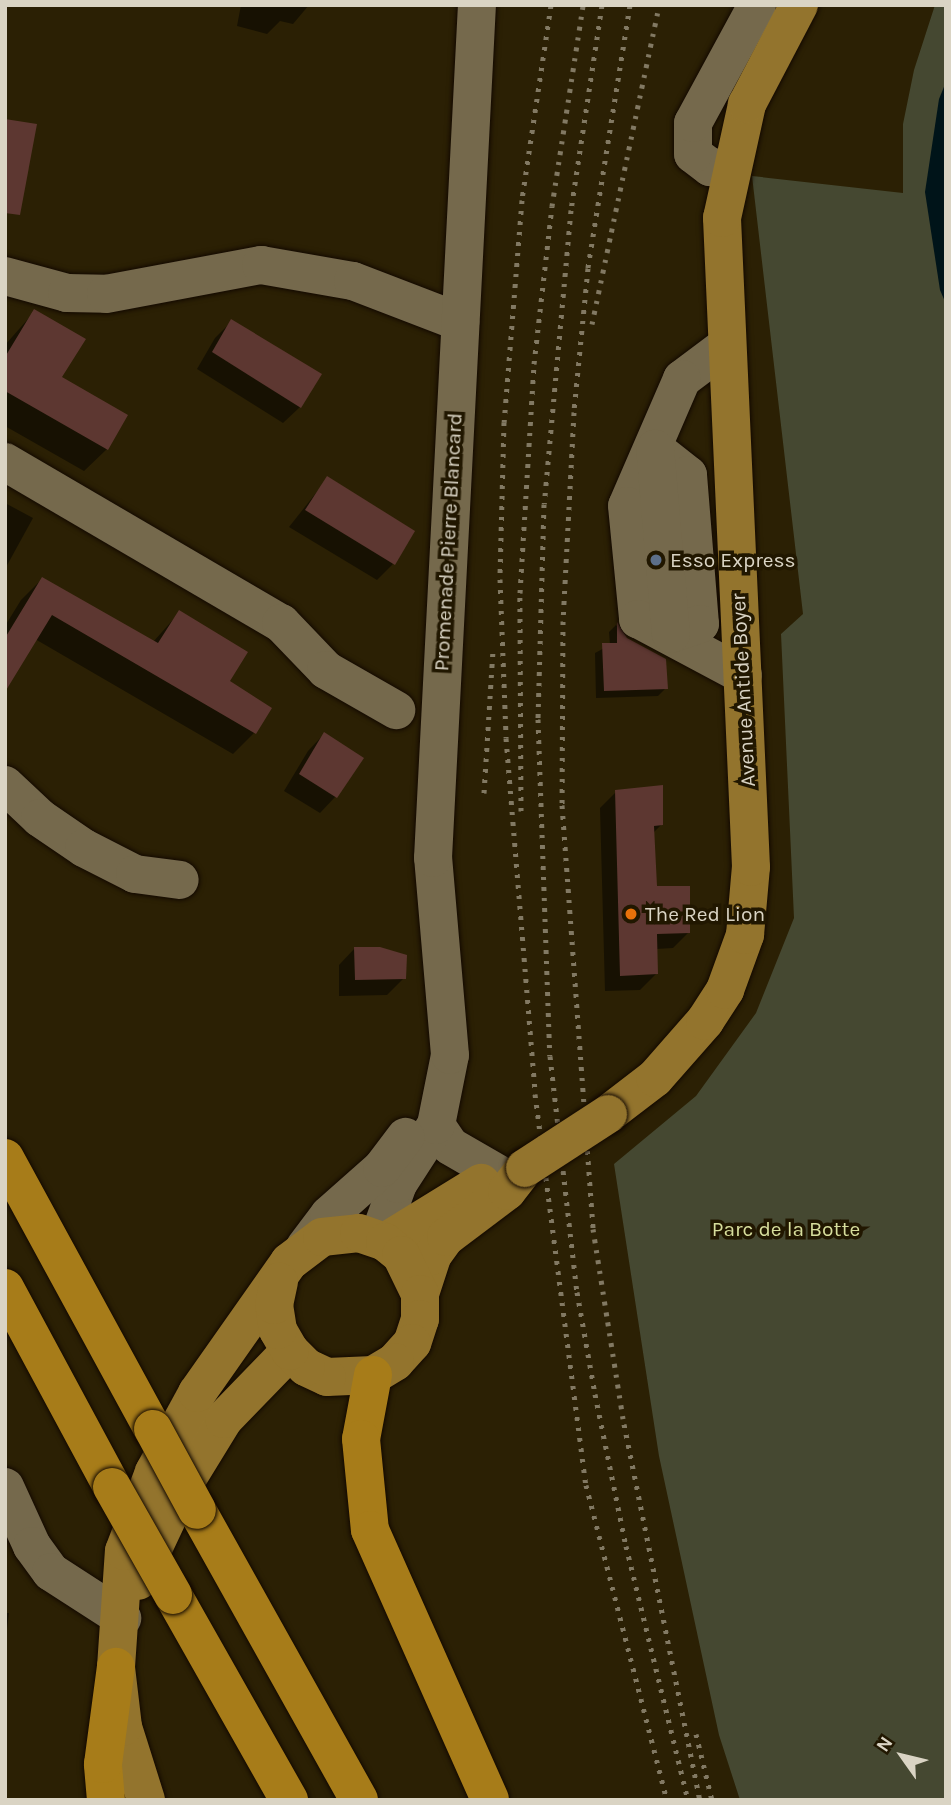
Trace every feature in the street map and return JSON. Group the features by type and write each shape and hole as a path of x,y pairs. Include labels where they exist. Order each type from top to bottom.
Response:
{"highway":[{"path":"5,1157 359,1800"},
{"path":"5,1288 112,1487 289,1800"},
{"path":"373,1375 361,1439 370,1530 490,1800"},
{"path":"106,1800 103,1764 116,1667"}],"main road":[{"name":"Avenue Antide Boyer","path":"382,1240 608,1114 655,1079 683,1049 725,990 737,962 745,935 751,867 722,218 729,169 747,104 799,5"},
{"name":"Avenue Antide Boyer","path":"420,1294 432,1256 446,1237 507,1191 511,1170"},
{"path":"146,1800 124,1727 116,1667 122,1618 124,1551 154,1472 197,1393 279,1282 305,1247 340,1233 382,1240 408,1264 420,1294 420,1319 412,1343 395,1362 373,1375 327,1377 306,1367 290,1351 278,1330 274,1306 279,1282"},
{"path":"122,1618 181,1489 224,1419 290,1351"}],"street":[{"name":"Promenade Pierre Blancard","path":"382,1240 398,1184 436,1125 450,1055 433,858 477,5"},
{"path":"729,169 710,167 693,154 693,123 757,5"},
{"path":"5,276 67,293 106,294 261,265 353,281 460,322"},
{"path":"726,346 682,379 655,449 671,635 743,675"},
{"path":"5,462 281,623 326,670 396,710"},
{"path":"5,785 40,818 84,848 135,874 180,880"},
{"path":"305,1247 329,1215 382,1168 447,1079"},
{"path":"436,1125 450,1146 511,1170"},
{"path":"5,1487 32,1545 51,1572 122,1618"}],"green space":[{"name":"Parc de la Botte","path":"935,5 946,5 946,1800 740,1800 719,1735 659,1456 614,1164 696,1096 756,1013 794,918 781,634 803,614 752,176 903,193 903,124 914,70"}],"shaded area":[{"path":"946,82 946,304 940,290 925,192 939,99"}],"building":[{"path":"5,119 37,124 20,215 5,213"},
{"path":"34,309 86,339 62,377 128,415 108,450 5,391 5,357"},
{"path":"231,319 322,374 301,408 212,352"},
{"path":"327,476 415,531 395,565 305,510"},
{"path":"42,577 158,643 179,610 248,652 230,681 272,708 256,734 52,615 5,692 5,638"},
{"path":"617,622 627,638 666,659 668,689 604,691 602,643 617,643"},
{"path":"324,732 364,758 337,798 299,774"},
{"path":"663,785 663,825 654,826 657,886 690,886 690,933 657,934 658,974 620,976 615,790"},
{"path":"354,947 380,947 407,955 406,979 355,980"}],"railway":[{"path":"551,5 522,200 504,422 500,579 506,738 535,1094 586,1485 667,1800"},
{"path":"521,811 520,593 534,364 552,206 583,5"},
{"path":"602,5 571,210 544,504 538,719 550,1056 577,1292 595,1394 626,1546 688,1800"},
{"path":"630,5 588,268 574,412 563,621 562,805 593,1229 624,1424 700,1800"},
{"path":"592,324 659,5"},
{"path":"484,793 493,650"},
{"path":"696,1734 712,1800"}],"place":[{"name":"Esso Express","path":"656,560"},
{"name":"The Red Lion","path":"631,914"}]}
